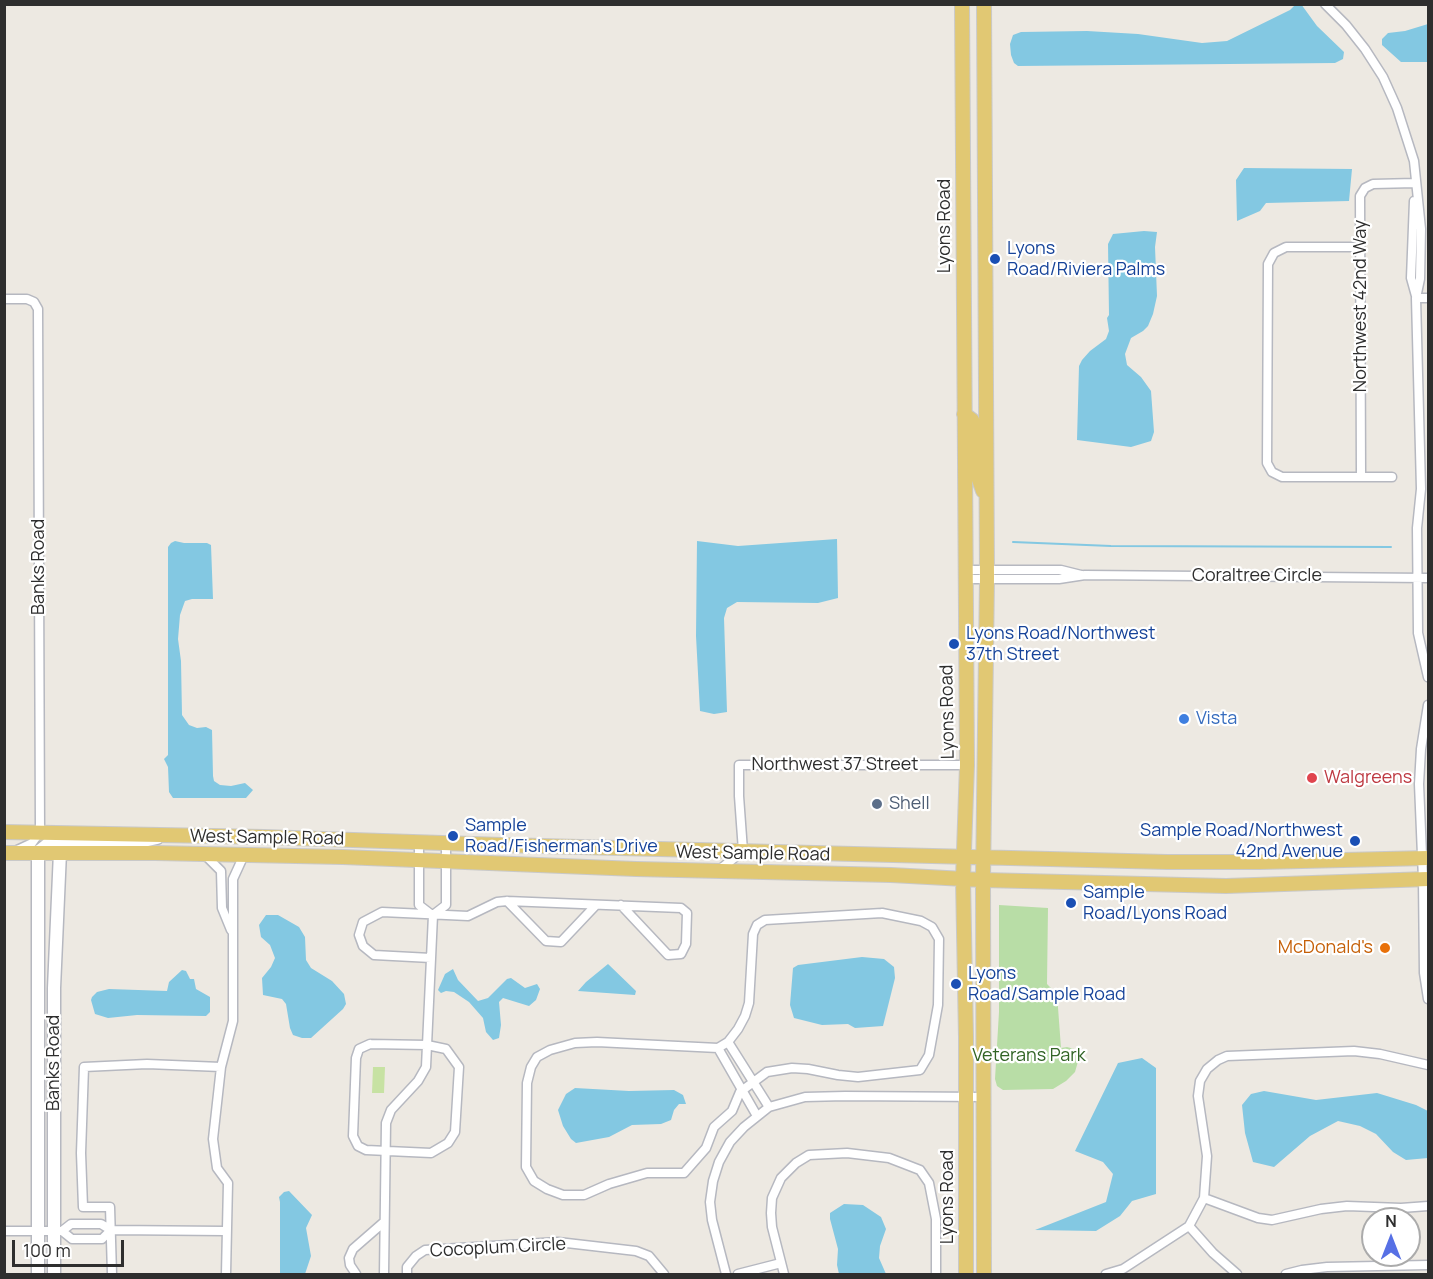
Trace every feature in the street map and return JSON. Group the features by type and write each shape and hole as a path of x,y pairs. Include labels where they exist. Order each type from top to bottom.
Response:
{"main road":[{"name":"Lyons Road","path":"962,4 967,765 963,879 966,1275"},
{"name":"Lyons Road","path":"984,4 987,502 983,880 984,1275"},
{"path":"962,55 984,55"},
{"path":"964,414 972,420 974,426 974,465 987,502"},
{"name":"West Sample Road","path":"4,832 964,855 984,858 1237,862 1425,858"},
{"name":"West Sample Road","path":"8,853 244,855 718,872 1226,886 1426,879"}],"street":[{"path":"1325,4 1365,49 1383,77 1397,108 1413,161 1421,229 1420,279 1416,298 1421,489 1417,528 1417,578 1419,633 1428,677"},
{"name":"Northwest 42nd Way","path":"1361,477 1360,196 1365,188 1373,184 1415,183"},
{"path":"1360,248 1286,248 1274,253 1268,264 1267,463 1272,472 1282,477 1392,477"},
{"path":"1416,298 1428,298"},
{"name":"Banks Road","path":"4,299 27,299 34,302 38,309 40,832"},
{"name":"Coraltree Circle","path":"964,574 1061,570 1085,575 1428,578"},
{"path":"1428,705 1419,767 1426,879 1424,973 1428,999"},
{"name":"Northwest 37 Street","path":"743,851 739,765 967,765"},
{"path":"8,853 29,845 40,832"},
{"path":"38,852 52,840 139,842 167,835"},
{"path":"419,842 419,906 433,915"},
{"path":"433,915 446,906 446,843"},
{"path":"718,872 743,851"},
{"name":"Banks Road","path":"38,852 39,1275"},
{"name":"Banks Road","path":"54,1275 58,1231 54,988 60,852"},
{"path":"205,854 221,871 222,908 232,933"},
{"path":"226,1275 225,1231 228,1184 217,1168 213,1139 221,1067 233,1021 233,879 244,855"},
{"path":"507,902 546,942 561,942 596,905"},
{"path":"431,958 374,955 363,946 359,935 363,922 382,912 468,916 497,903 507,902 681,908 687,913 686,944 681,954 668,955 621,906"},
{"path":"882,913 921,921 932,927 939,939 938,1005 930,1055 920,1070 858,1077 808,1068 767,1072 753,1080 740,1092 732,1111 714,1127 706,1148 684,1173 646,1173 629,1177 584,1195 563,1195 534,1181 526,1167 527,1083 531,1067 537,1057 550,1050 574,1043 718,1048 728,1042 738,1029 749,1003 753,934 757,925 765,921 882,913"},
{"path":"384,1275 386,1123 391,1110 418,1081 426,1067 433,915"},
{"path":"728,1042 770,1107"},
{"path":"370,1044 427,1045 446,1049 459,1067 455,1132 448,1143 431,1153 385,1152 366,1150 358,1146 353,1136 356,1058 359,1048 370,1044"},
{"path":"718,1048 757,1116"},
{"path":"1106,1275 1123,1269 1189,1226 1204,1198 1207,1156 1198,1096 1203,1075 1218,1060 1227,1056 1354,1051 1380,1054 1428,1065"},
{"path":"112,1275 110,1207 82,1207 81,1147 84,1067 147,1064 221,1067"},
{"path":"726,1275 712,1220 710,1202 713,1181 719,1162 730,1142 770,1107 805,1097 984,1097"},
{"path":"784,1275 772,1227 771,1213 772,1198 781,1178 796,1163 809,1155 847,1153 889,1158 920,1170 929,1184 936,1220 936,1275"},
{"path":"1204,1198 1258,1218 1272,1220 1321,1209 1347,1206 1401,1208 1428,1206"},
{"path":"356,1275 349,1258 353,1250 384,1222"},
{"path":"4,1231 58,1231 71,1224 101,1224 111,1230 225,1231"},
{"path":"1189,1226 1229,1271 1237,1275"},
{"path":"58,1231 72,1239 102,1239 111,1230"},
{"name":"Cocoplum Circle","path":"407,1275 407,1267 416,1256 425,1250 558,1242 636,1251 649,1256 664,1275"},
{"path":"738,1275 781,1263"},
{"path":"1286,1275 1302,1270 1327,1267 1428,1265"}],"green space":[{"name":"Veterans Park","path":"999,905 1048,908 1047,984 1057,994 1061,1048 1067,1047 1081,1051 1075,1072 1053,1089 1003,1090 997,1086 995,1079 999,1012"},
{"path":"373,1067 385,1067 384,1093 372,1093"}],"water":[{"path":"1301,4 1317,26 1344,52 1343,59 1335,63 1018,66 1011,55 1010,44 1013,35 1021,32 1087,31 1138,34 1202,43 1227,41"},
{"path":"1428,24 1428,62 1401,62 1382,45 1382,39 1388,33"},
{"path":"1244,168 1352,169 1349,201 1266,203 1260,211 1237,221 1236,180"},
{"path":"1157,232 1155,247 1157,296 1148,326 1131,338 1125,354 1127,365 1141,377 1151,391 1154,432 1151,441 1131,447 1077,440 1079,366 1090,351 1106,339 1109,331 1107,318 1109,315 1108,244 1113,234"},
{"path":"837,539 838,598 818,603 737,602 727,608 724,618 727,712 714,714 700,711 696,636 697,541 738,546"},
{"path":"175,541 211,545 213,599 185,601 180,615 178,639 181,661 182,715 189,725 212,730 214,781 220,785 231,786 245,783 253,790 246,798 173,798 169,792 168,767 164,759 168,755 168,547"},
{"path":"266,915 278,915 299,927 305,937 306,960 311,968 332,981 344,994 346,1004 343,1009 311,1038 293,1035 286,1004 282,999 263,995 262,978 275,958 270,945 261,937 259,925"},
{"path":"862,957 884,959 894,967 895,978 883,1026 855,1028 848,1024 822,1025 794,1018 790,1005 793,968 798,965"},
{"path":"608,964 636,991 635,995 578,991"},
{"path":"453,969 458,980 478,1001 488,998 507,979 511,978 525,988 537,984 540,989 536,1000 529,1006 503,998 499,1002 501,1025 499,1038 493,1040 486,1032 483,1018 469,1002 454,992 441,993 438,990 445,974"},
{"path":"182,970 186,971 190,979 194,979 196,989 210,997 210,1012 206,1016 137,1015 108,1018 95,1014 91,1000 97,992 109,989 167,991 169,982"},
{"path":"1142,1058 1156,1068 1156,1194 1132,1201 1120,1216 1096,1231 1035,1230 1106,1202 1113,1174 1103,1162 1075,1151 1118,1063"},
{"path":"575,1088 629,1091 674,1090 683,1095 686,1104 679,1104 671,1120 661,1124 632,1125 609,1137 576,1143 563,1126 558,1110 566,1094"},
{"path":"1264,1091 1316,1100 1377,1093 1416,1105 1428,1111 1428,1158 1406,1160 1393,1152 1376,1134 1360,1126 1338,1121 1310,1136 1274,1167 1253,1162 1245,1133 1242,1105 1251,1094"},
{"path":"289,1191 312,1215 306,1228 311,1256 305,1274 280,1274 279,1197"},
{"path":"844,1204 863,1205 881,1217 886,1229 880,1246 879,1258 886,1274 839,1274 838,1249 830,1213"}],"waterway":[{"path":"1013,542 1111,546 1391,547"}],"place":[{"name":"Lyons Road/Riviera Palms","path":"995,259"},
{"name":"Lyons Road/Northwest 37th Street","path":"954,644"},
{"name":"Vista","path":"1184,719"},
{"name":"Walgreens","path":"1312,778"},
{"name":"Shell","path":"877,804"},
{"name":"Sample Road/Fisherman's Drive","path":"453,836"},
{"name":"Sample Road/Northwest 42nd Avenue","path":"1355,841"},
{"name":"Sample Road/Lyons Road","path":"1071,903"},
{"name":"McDonald's","path":"1385,948"},
{"name":"Lyons Road/Sample Road","path":"956,984"}]}
